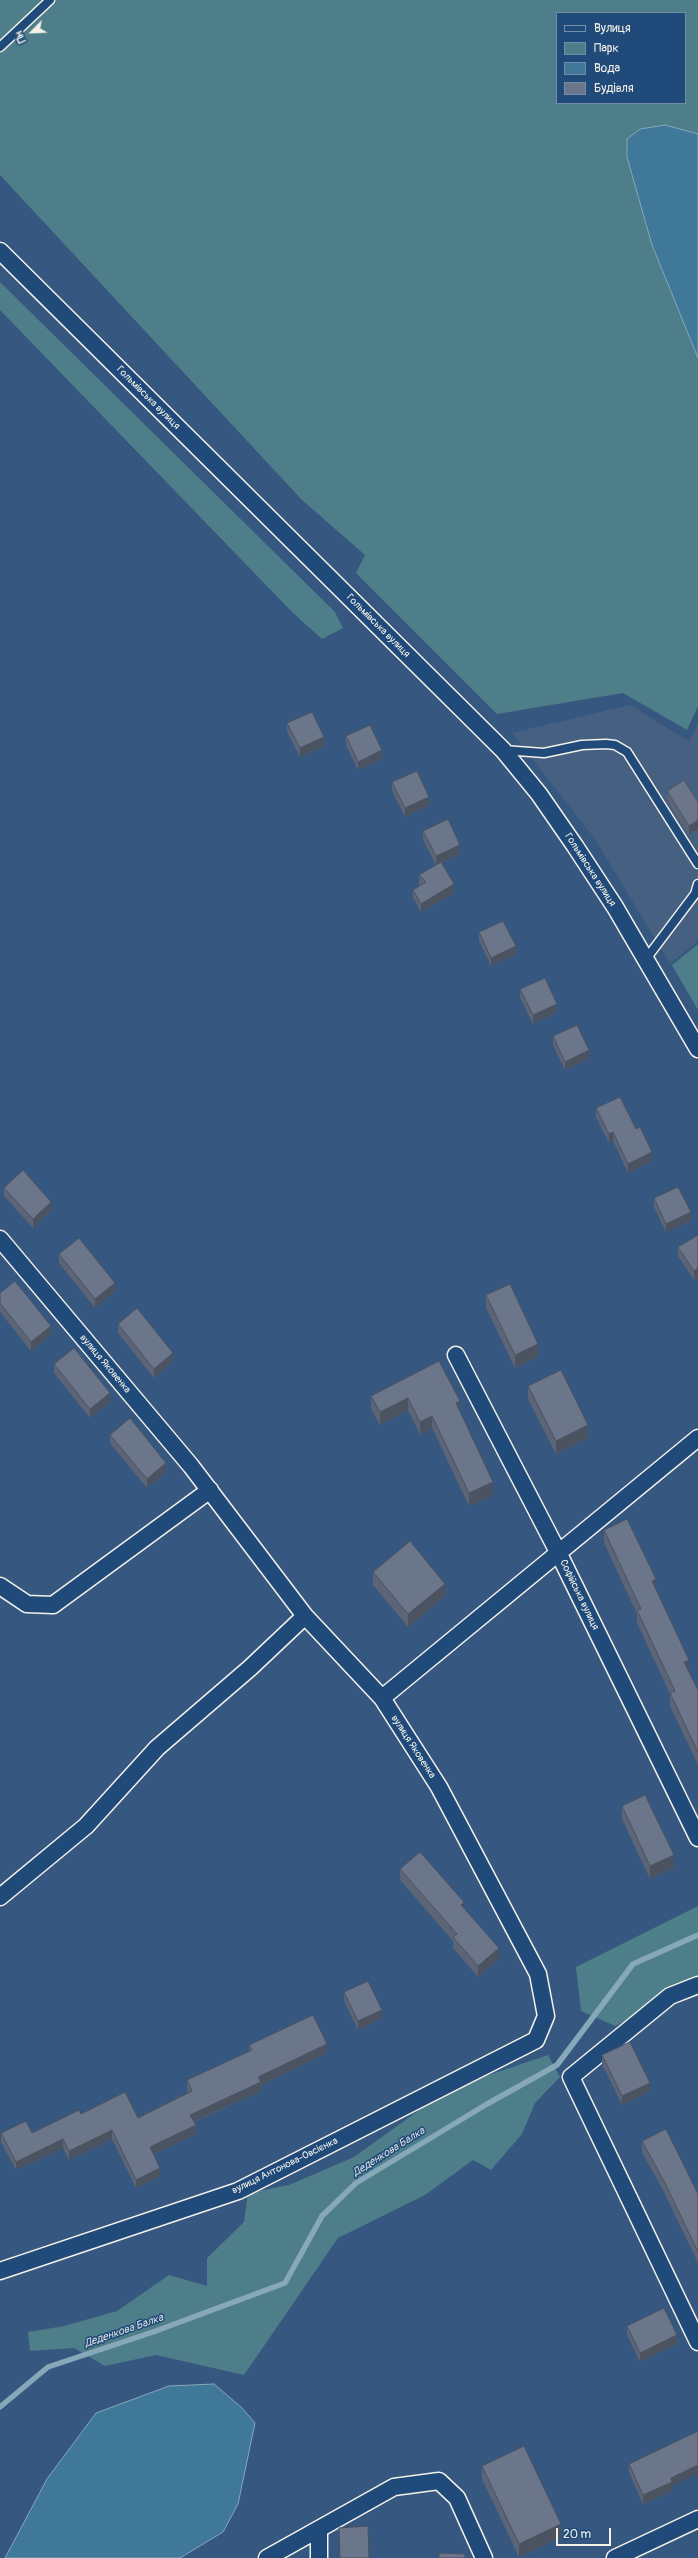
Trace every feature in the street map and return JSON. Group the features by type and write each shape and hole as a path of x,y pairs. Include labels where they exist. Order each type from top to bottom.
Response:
{"street":[{"name":"Гольмівська вулиця","path":"0,251 503,750 538,794 575,846 646,959 698,1049"},
{"name":"вулиця Яковенка","path":"0,1239 210,1490 305,1616 382,1698 439,1787 538,1974 546,2016 536,2040"},
{"name":"Софійська вулиця","path":"456,1355 558,1552 698,1838"},
{"path":"382,1698 698,1438"},
{"path":"0,1586 28,1604 53,1606 210,1490"},
{"path":"0,1896 86,1826 157,1748 250,1668 305,1616"},
{"path":"698,1985 670,1996 571,2077 698,2342"},
{"name":"вулиця Антонова-Овсієнка","path":"0,2271 238,2191 536,2040"},
{"path":"267,2558 394,2488 439,2481 457,2498 484,2558"},
{"path":"615,2558 698,2519"},
{"path":"319,2529 319,2558"}],"lane":[{"path":"0,47 50,0"},
{"path":"503,750 544,753 582,745 615,745 626,752 698,864"},
{"path":"646,959 695,894 698,884"}],"shaded area":[{"path":"630,705 689,741 698,723 698,941 670,964 595,839 512,733"}],"green space":[{"path":"0,0 698,0 698,706 687,730 623,693 497,714 356,573 365,555 302,500 0,175"},
{"path":"0,282 335,612 343,628 322,639 293,613 0,310"},
{"path":"698,944 698,1010 672,965"},
{"path":"698,1906 698,1983 615,2026 581,2011 576,1967"},
{"path":"548,2055 560,2077 535,2103 522,2134 491,2170 473,2160 425,2195 338,2238 244,2375 156,2355 105,2366 74,2348 30,2351 28,2332 64,2326 117,2311 169,2275 207,2286 207,2258 244,2222 248,2193 289,2185 354,2157 422,2108 483,2077"}],"water":[{"path":"665,125 698,134 698,358 652,245 627,157 627,139 640,129"},
{"path":"214,2384 242,2408 255,2423 238,2504 223,2532 180,2558 5,2558 47,2479 96,2413 169,2386"}],"building":[{"path":"312,712 324,737 300,748 287,723"},
{"path":"370,725 382,750 358,762 346,736"},
{"path":"417,771 429,797 405,808 392,782"},
{"path":"684,780 698,802 698,820 689,826 667,791"},
{"path":"448,819 460,845 436,856 423,831"},
{"path":"441,862 454,884 421,904 413,890 426,882 419,875"},
{"path":"503,921 516,946 491,958 479,932"},
{"path":"545,978 557,1004 533,1015 520,989"},
{"path":"577,1025 589,1050 565,1062 553,1036"},
{"path":"620,1097 636,1129 640,1127 652,1152 628,1164 613,1132 609,1134 596,1108"},
{"path":"23,1170 51,1202 33,1219 4,1188"},
{"path":"678,1187 691,1212 666,1224 654,1198"},
{"path":"698,1235 698,1268 694,1271 678,1247"},
{"path":"79,1238 115,1283 95,1299 59,1254"},
{"path":"15,1281 51,1326 31,1342 0,1303 0,1293"},
{"path":"510,1284 538,1344 515,1355 486,1295"},
{"path":"137,1308 173,1353 154,1369 118,1324"},
{"path":"74,1348 110,1393 90,1409 54,1364"},
{"path":"439,1361 460,1401 456,1403 493,1482 469,1493 432,1416 420,1422 408,1398 380,1412 371,1396"},
{"path":"561,1370 588,1425 556,1441 528,1386"},
{"path":"130,1418 166,1463 147,1479 110,1435"},
{"path":"627,1519 656,1579 652,1581 689,1660 684,1662 698,1690 698,1752 670,1693 675,1691 637,1610 641,1609 604,1530"},
{"path":"410,1541 445,1584 408,1614 373,1572"},
{"path":"645,1795 674,1855 650,1866 622,1806"},
{"path":"420,1852 464,1902 461,1905 499,1948 478,1966 453,1937 457,1934 400,1869"},
{"path":"368,1981 382,2010 358,2021 344,1992"},
{"path":"313,2015 327,2044 258,2077 261,2082 190,2115 196,2125 150,2147 160,2168 136,2180 112,2130 69,2151 63,2139 16,2162 1,2133 26,2121 32,2133 79,2110 81,2114 125,2092 138,2118 192,2091 187,2080 252,2050 249,2045"},
{"path":"630,2042 650,2083 622,2096 602,2055"},
{"path":"666,2129 698,2194 698,2252 665,2183 642,2141"},
{"path":"664,2308 677,2335 640,2353 627,2326"},
{"path":"698,2431 698,2465 671,2478 672,2482 643,2495 629,2464"},
{"path":"524,2446 561,2524 519,2544 482,2466"},
{"path":"368,2526 369,2558 340,2558 339,2528"},
{"path":"439,2553 465,2554 465,2558 439,2558"}],"waterway":[{"name":"Деденкова Балка","path":"0,2407 48,2367 153,2332 285,2283 322,2216 356,2183 487,2104 557,2065 633,1964 698,1935"}]}
